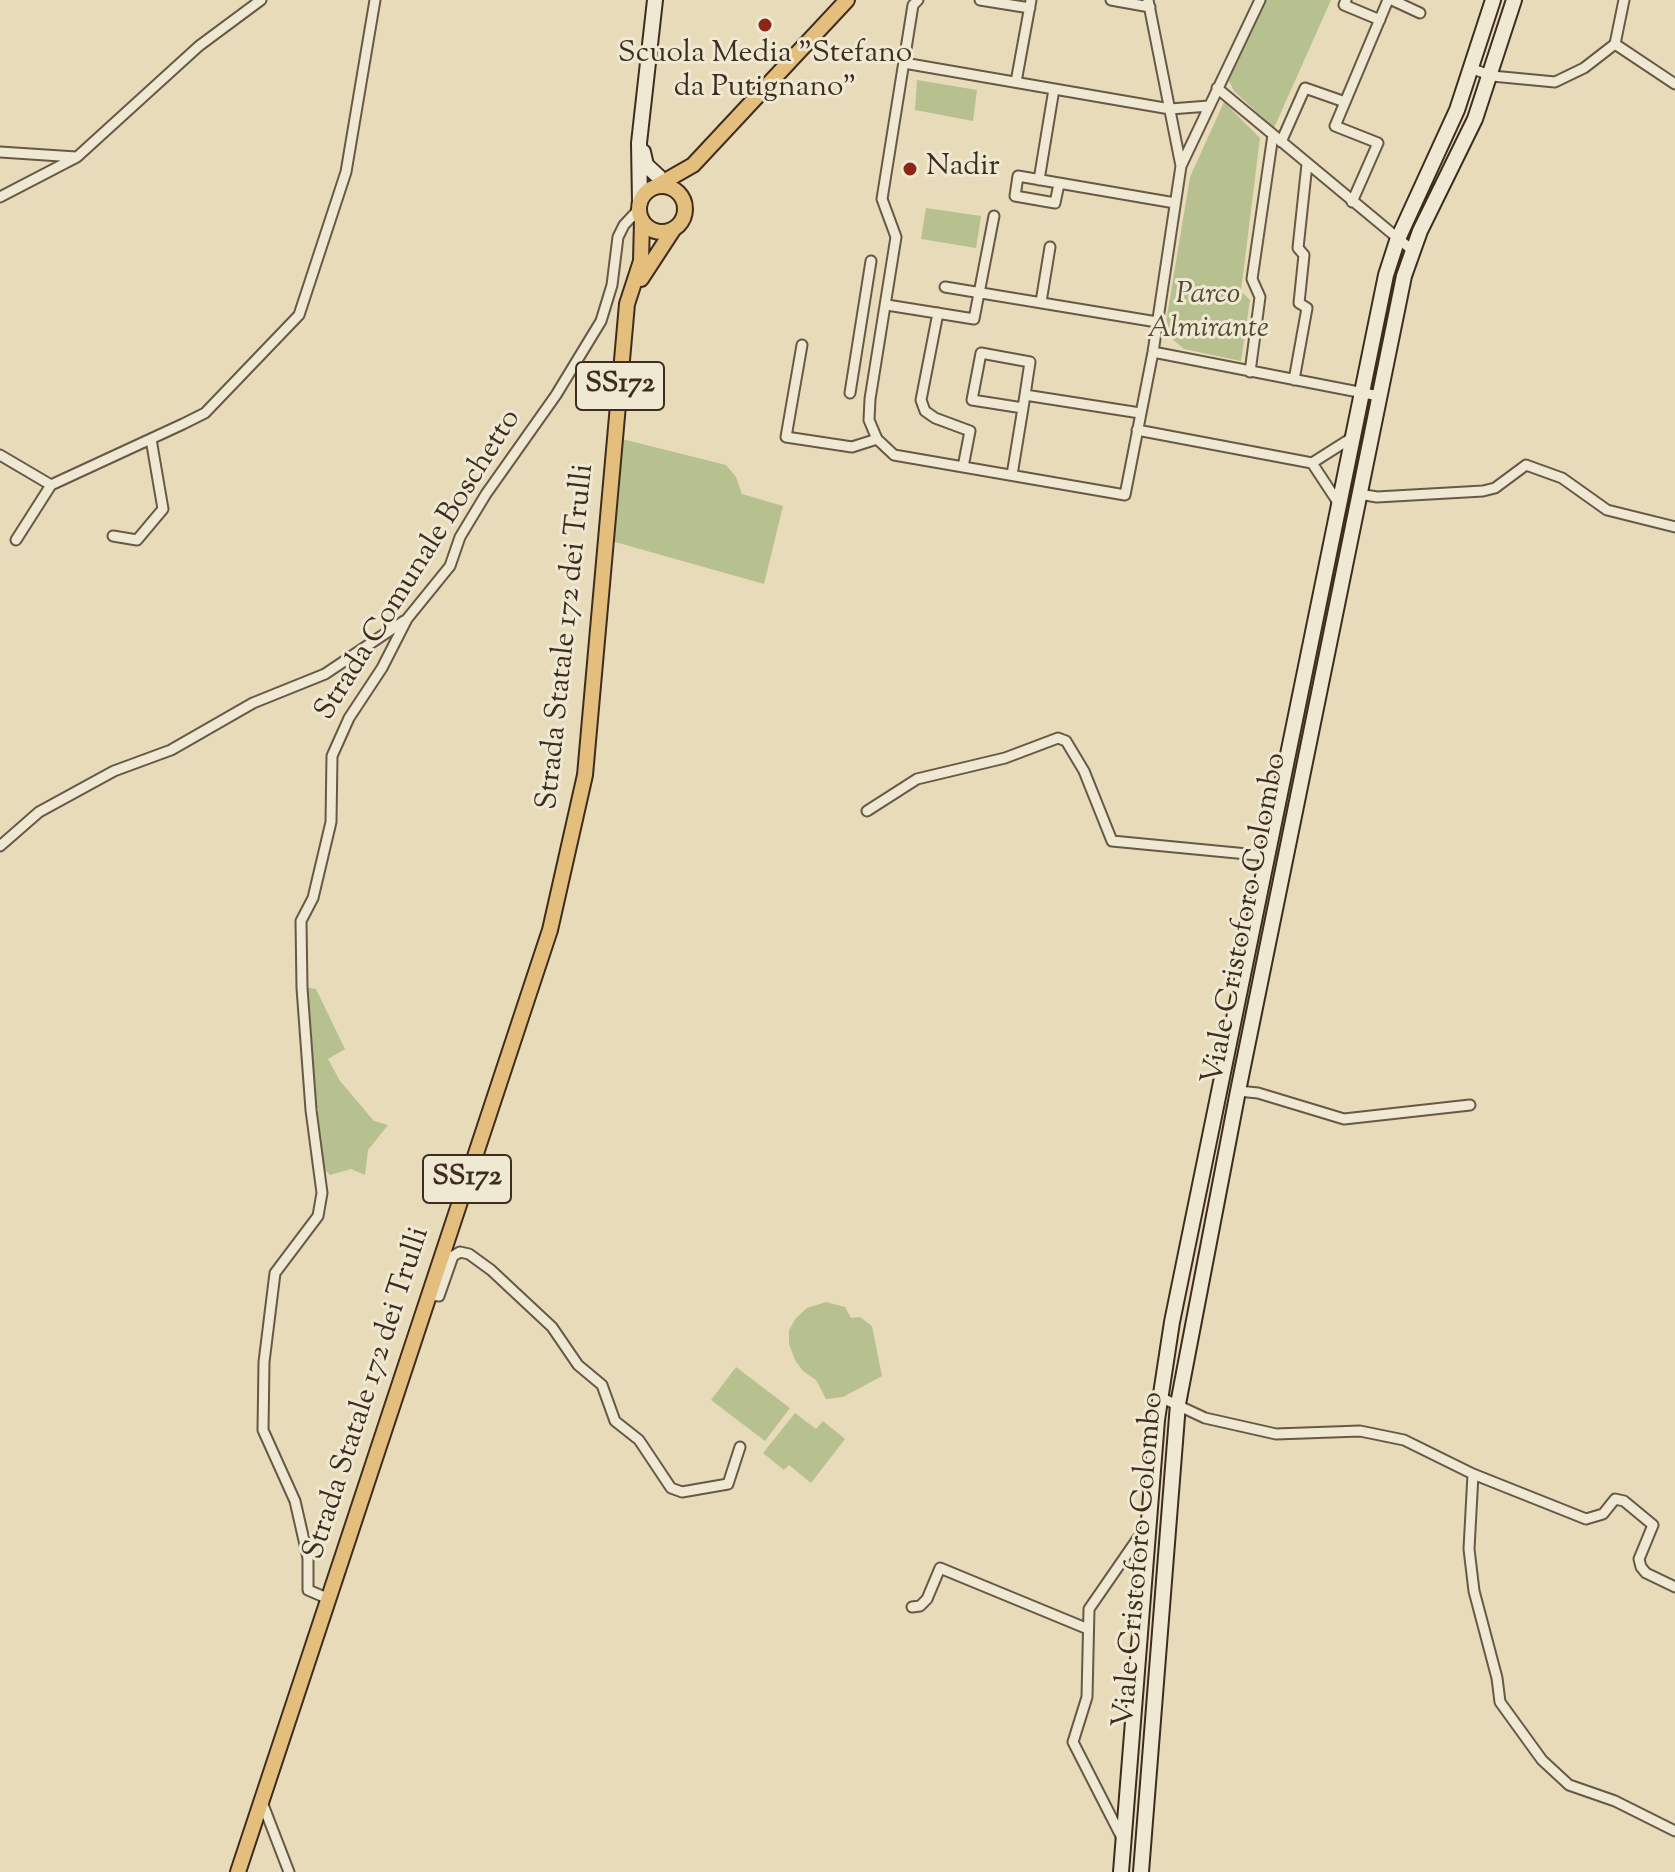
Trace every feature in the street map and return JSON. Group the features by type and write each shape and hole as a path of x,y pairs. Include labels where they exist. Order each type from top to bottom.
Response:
{"main road":[{"path":"655,0 641,136 640,210 657,232"},
{"path":"640,210 647,191 693,165 847,0"},
{"name":"Viale Cristoforo Colombo","path":"1121,1872 1160,1397 1361,393 1397,241 1473,69 1493,0"},
{"name":"Viale Cristoforo Colombo","path":"1141,1872 1178,1404 1238,1091 1379,396 1412,250 1492,76 1514,0"},
{"path":"641,136 646,165 684,201"},
{"path":"627,304 665,238 684,217 684,201 693,165"},
{"name":"Strada Statale 172 dei Trulli","path":"238,1872 550,930 585,775 627,304 641,261 640,210"},
{"path":"641,237 673,229"}],"street":[{"path":"0,197 77,157 199,46 261,0"},
{"path":"16,540 51,485 205,413 299,315 346,172 375,0"},
{"path":"980,0 1030,4 1016,82"},
{"path":"1111,0 1149,4 1181,166"},
{"path":"916,3 882,199 896,237 869,420 877,439 894,455 1125,495 1153,352 1181,166 1260,0"},
{"path":"1346,0 1344,5 1380,20"},
{"path":"1352,202 1378,143 1335,126 1390,0 1420,13"},
{"path":"1473,69 1492,76 1555,82 1584,68 1615,44 1624,0"},
{"path":"1615,44 1675,84"},
{"path":"904,63 1170,109 1209,106"},
{"path":"1217,88 1397,241 1412,250"},
{"path":"1250,372 1260,297 1252,279 1277,138 1305,88 1345,102"},
{"path":"1039,180 1054,89"},
{"path":"0,152 77,157"},
{"path":"1294,380 1307,308 1299,303 1304,255 1298,248 1307,164"},
{"path":"1059,184 1055,203 1015,196 1018,176 1175,203"},
{"name":"Strada Comunale Boschetto","path":"329,1599 308,1590 308,1558 295,1501 263,1430 264,1362 275,1273 318,1216 322,1193 304,1019 301,921 313,898 331,822 332,756 349,718 382,668 407,619 450,566 460,537 601,321 624,225 640,210"},
{"path":"887,305 974,319 994,216"},
{"path":"618,252 625,241 641,237"},
{"path":"1041,302 1050,247"},
{"path":"850,393 871,261"},
{"path":"945,287 1157,322"},
{"path":"938,313 921,400 925,411 935,418 970,431 963,467"},
{"path":"802,345 786,437 852,447 877,439"},
{"path":"1153,352 1379,396"},
{"path":"1012,475 1023,408 1030,362 981,353 972,400 1023,408"},
{"path":"856,359 876,362"},
{"path":"1025,395 1140,413"},
{"path":"1137,430 1312,463 1353,437"},
{"path":"113,536 137,540 163,509 151,439"},
{"path":"0,455 51,485"},
{"path":"1312,463 1339,504"},
{"path":"1359,494 1377,497 1483,491 1504,482 1520,467 1534,466 1562,478 1607,510 1675,527"},
{"path":"0,846 51,805 114,771 171,750 253,703 325,674 407,619"},
{"path":"867,811 917,779 1005,758 1058,738 1066,741 1084,771 1112,841 1268,856"},
{"path":"1283,779 1301,783"},
{"path":"1238,1091 1258,1093 1344,1119 1470,1105"},
{"path":"429,1295 439,1296 453,1256 460,1252 469,1254 491,1270 552,1327 578,1365 602,1385 615,1421 639,1440 671,1488 682,1492 728,1484 740,1447"},
{"path":"1160,1397 1205,1418 1276,1434 1360,1431 1404,1440 1473,1474 1586,1519 1603,1514 1615,1499 1624,1501 1653,1525 1641,1551 1641,1567 1646,1573 1675,1587"},
{"path":"1473,1474 1469,1549 1474,1591 1497,1678 1500,1702 1542,1760 1569,1785 1615,1801 1675,1831"},
{"path":"1124,1841 1073,1742 1087,1697 1089,1609 1138,1538 1148,1530"},
{"path":"912,1607 920,1606 927,1599 940,1568 1088,1629"},
{"path":"262,1802 271,1834 290,1871"}],"green space":[{"path":"1265,0 1331,0 1274,128 1234,91 1228,79"},
{"path":"917,80 977,90 973,121 915,110"},
{"name":"Parco Almirante","path":"1224,102 1260,138 1241,291 1250,300 1241,361 1184,349 1171,338 1166,322 1190,177"},
{"path":"926,208 981,216 976,248 921,239"},
{"path":"618,438 726,465 736,477 742,494 783,506 764,584 608,540"},
{"path":"305,987 316,989 345,1049 328,1059 340,1081 374,1121 388,1125 368,1150 365,1175 351,1169 330,1175 323,1168"},
{"path":"826,1302 845,1307 851,1318 860,1317 872,1326 882,1376 843,1397 826,1399 816,1380 803,1371 795,1360 789,1344 789,1330 807,1308"},
{"path":"736,1367 790,1408 765,1441 711,1400"},
{"path":"795,1413 816,1429 823,1421 845,1439 811,1483 789,1465 784,1470 763,1453"}],"place":[{"name":"Scuola Media \"Stefano da Putignano\"","path":"765,25"},
{"name":"Nadir","path":"910,169"}]}
